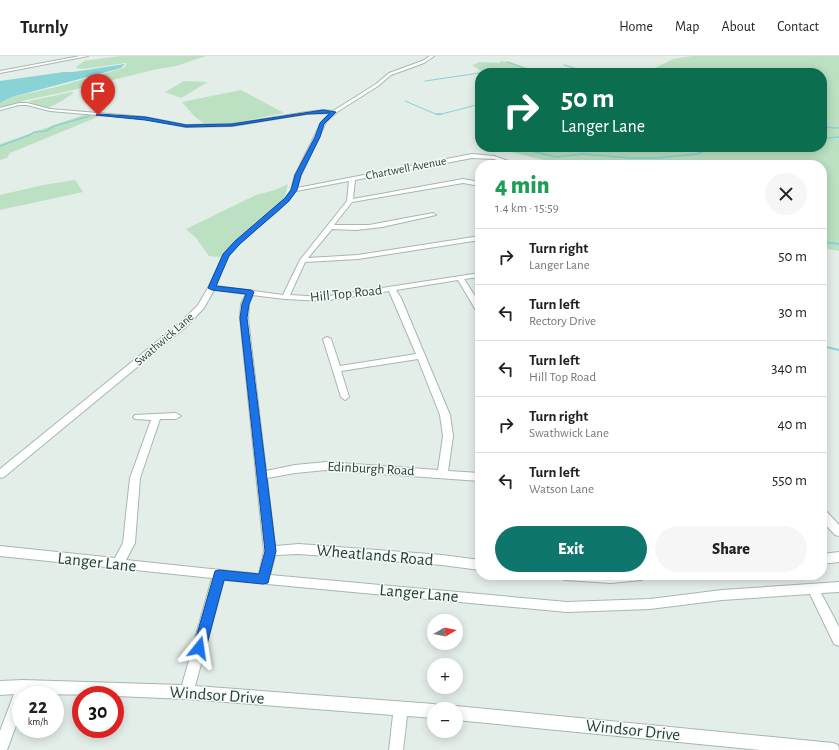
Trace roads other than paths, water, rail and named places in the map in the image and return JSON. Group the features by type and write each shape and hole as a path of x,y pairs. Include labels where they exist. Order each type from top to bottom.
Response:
{"street":[{"path":"0,72 86,56"},
{"name":"Swathwick Lane","path":"0,474 184,324 201,306 212,288 226,255 238,242 287,200 294,190 298,175 317,137 322,123 334,112 377,85 390,74 423,62 432,56"},
{"path":"0,109 19,104 27,104 50,110 145,118 186,126 232,125 307,113 323,111 334,112"},
{"name":"Chartwell Avenue","path":"294,190 472,156 501,160"},
{"path":"285,297 303,260 350,201 353,182 350,179"},
{"path":"350,201 463,181 475,183"},
{"path":"330,227 346,229 375,227 433,215"},
{"path":"303,260 358,257 475,239"},
{"name":"Hill Top Road","path":"212,288 285,297 323,299 475,275"},
{"path":"460,278 475,302"},
{"path":"391,288 397,298 445,415 448,436 442,474"},
{"path":"251,292 245,304 244,318 270,551 263,579"},
{"path":"327,339 345,397"},
{"path":"337,369 420,356"},
{"path":"118,564 130,543 134,478 157,416"},
{"path":"138,417 176,416"},
{"name":"Edinburgh Road","path":"262,475 295,468 326,466 475,477"},
{"path":"827,519 839,532"},
{"name":"Wheatlands Road","path":"270,551 300,549 442,560 475,564"},
{"name":"Langer Lane","path":"0,551 219,575 567,607 650,604 722,595 839,587"},
{"path":"827,558 839,557"},
{"path":"187,692 219,575"},
{"path":"813,589 839,640"},
{"name":"Windsor Drive","path":"0,688 12,687"},
{"name":"Windsor Drive","path":"64,688 187,692 427,710"},
{"path":"396,750 402,708"},
{"name":"Windsor Drive","path":"463,714 833,750"},
{"path":"0,750 12,717"}],"water":[{"path":"125,64 121,68 12,97 0,103 0,81"}],"waterway":[{"path":"507,62 524,68"},
{"path":"564,65 574,68"},
{"path":"425,81 475,74"},
{"path":"405,101 438,115 475,105"},
{"path":"436,114 441,114"},
{"path":"0,146 30,135 34,132 46,131 54,126 90,116"},
{"path":"827,127 839,128"},
{"path":"827,138 839,137"},
{"path":"536,152 556,157 583,154 630,158 656,158 697,154 702,152"},
{"path":"827,243 839,244"},
{"path":"827,347 839,350"}]}
